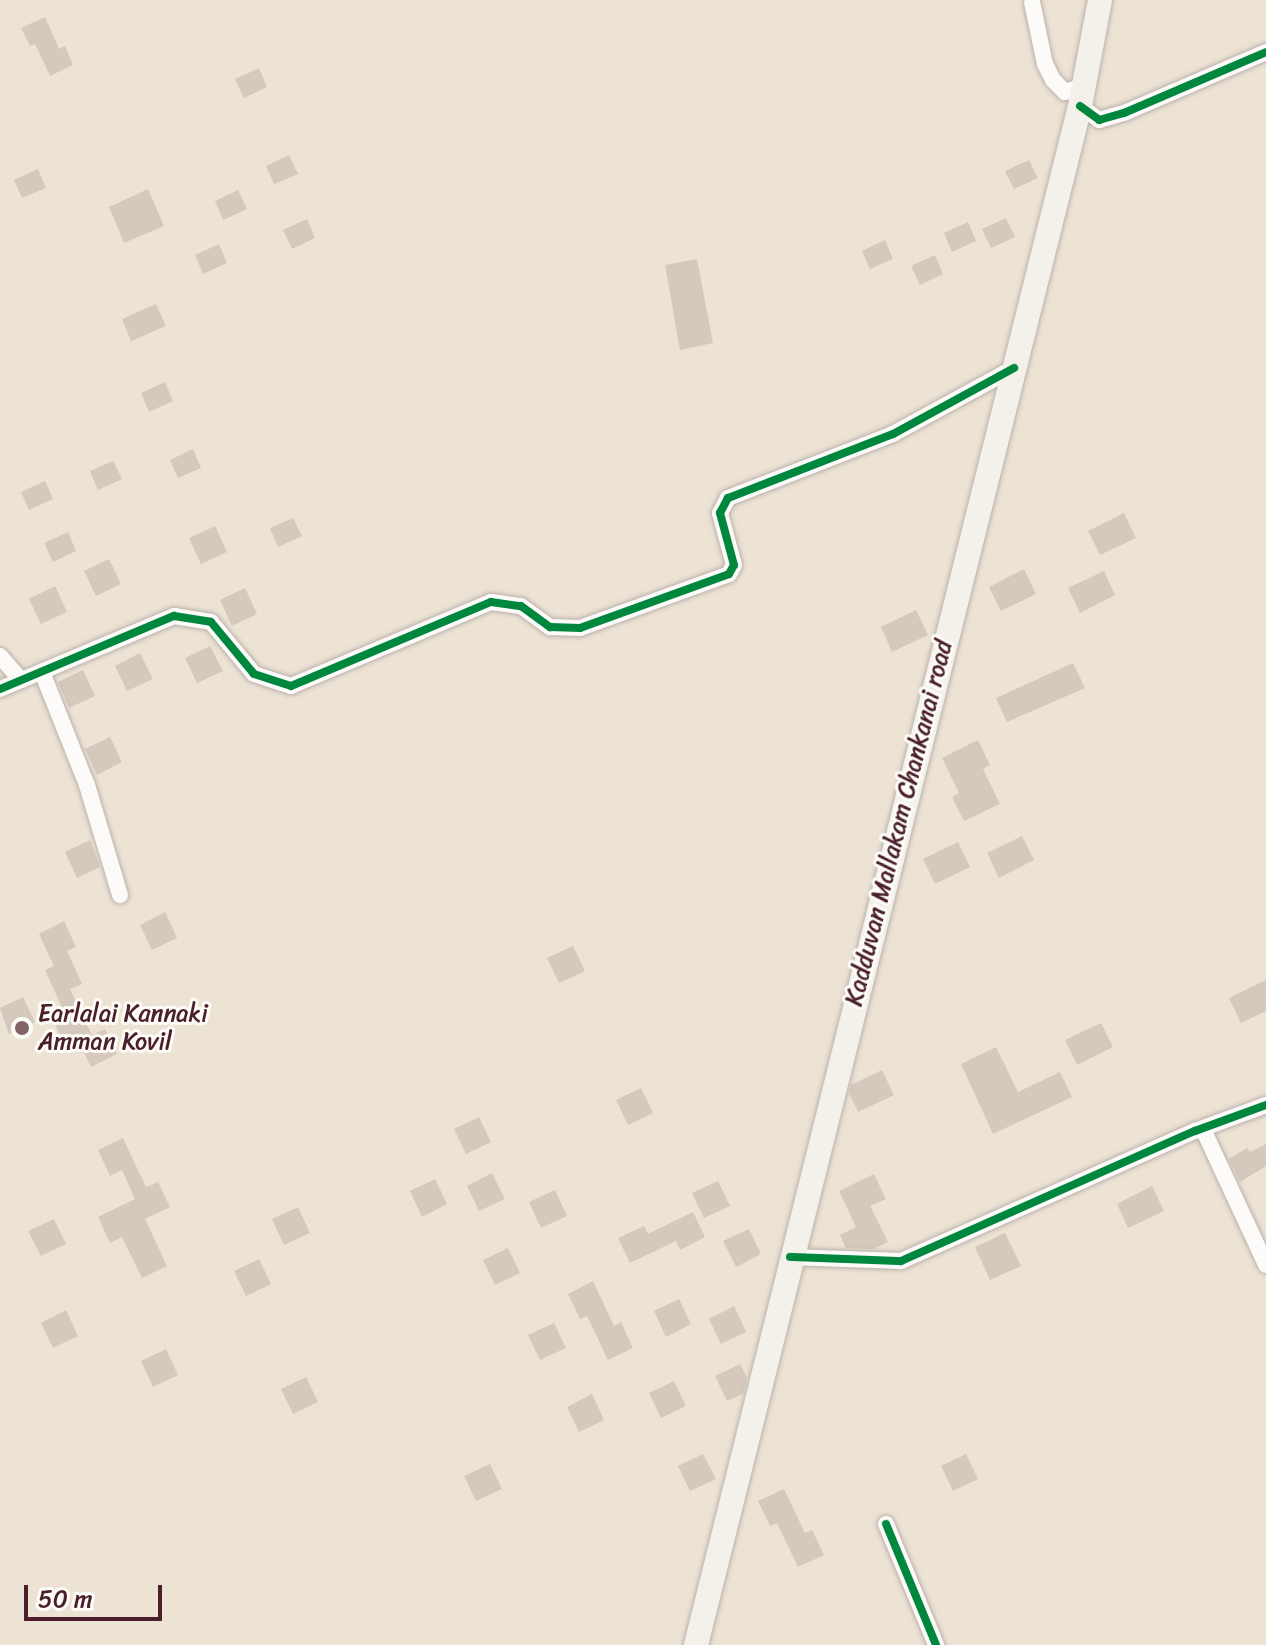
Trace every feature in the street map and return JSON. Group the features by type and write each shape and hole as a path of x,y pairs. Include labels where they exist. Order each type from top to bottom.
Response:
{"main road":[{"name":"Kadduvan Mallakam Chankanai road","path":"696,1645 790,1257 1082,96 1100,0"}],"street":[{"path":"1032,2 1045,64 1053,80 1065,92 1082,96 1099,120 1124,113 1266,52"},
{"path":"0,689 174,616 211,622 254,674 291,686 491,602 521,606 550,627 580,628 729,574 734,565 720,513 728,498 893,434 1014,368"},
{"path":"0,656 21,680"},
{"path":"42,672 87,785 120,895"},
{"path":"790,1257 901,1261 1203,1129 1266,1105"},
{"path":"1203,1129 1266,1265"},
{"path":"886,1524 936,1645"}],"building":[{"path":"45,17 59,49 65,46 73,65 50,76 35,44 30,46 21,28"},
{"path":"259,68 267,87 244,98 235,79"},
{"path":"289,155 298,174 274,184 266,166"},
{"path":"1029,160 1038,178 1014,189 1005,171"},
{"path":"38,169 46,188 22,198 14,180"},
{"path":"148,189 164,226 124,243 109,207"},
{"path":"238,190 247,209 223,220 215,201"},
{"path":"1006,218 1015,237 991,248 982,229"},
{"path":"307,219 315,238 292,249 283,230"},
{"path":"968,222 976,241 952,252 944,233"},
{"path":"885,240 893,259 870,269 862,251"},
{"path":"219,244 227,263 203,274 195,255"},
{"path":"935,255 943,274 920,285 911,266"},
{"path":"697,259 713,343 680,350 665,265"},
{"path":"156,304 166,326 131,341 122,319"},
{"path":"165,382 173,401 149,412 141,393"},
{"path":"193,449 201,468 178,478 170,460"},
{"path":"113,461 122,479 98,490 90,471"},
{"path":"45,481 53,499 29,510 21,492"},
{"path":"1124,513 1136,538 1100,555 1088,531"},
{"path":"293,518 302,536 278,547 270,528"},
{"path":"215,526 227,552 201,564 189,538"},
{"path":"68,532 76,551 53,562 44,543"},
{"path":"109,559 121,584 96,596 84,571"},
{"path":"1024,569 1036,594 1001,611 989,587"},
{"path":"1104,571 1115,595 1080,613 1068,588"},
{"path":"55,586 67,612 41,624 29,599"},
{"path":"245,588 257,614 232,626 220,600"},
{"path":"916,610 928,635 892,652 881,627"},
{"path":"210,646 223,671 197,683 185,658"},
{"path":"140,653 153,679 127,691 115,666"},
{"path":"1073,663 1085,688 1007,722 996,698"},
{"path":"83,670 95,696 69,708 58,682"},
{"path":"110,737 122,762 97,775 85,749"},
{"path":"978,740 990,765 983,769 1000,804 964,821 952,797 959,793 942,758"},
{"path":"1022,836 1034,860 999,878 987,853"},
{"path":"90,840 100,867 77,878 65,852"},
{"path":"958,842 970,867 935,884 923,859"},
{"path":"165,912 177,938 152,950 140,925"},
{"path":"64,921 76,947 67,951 82,984 70,989 92,1035 105,1029 117,1054 91,1067 77,1037 64,1043 52,1018 64,1012 45,970 54,966 39,934"},
{"path":"573,946 585,971 559,983 547,958"},
{"path":"1266,980 1266,1011 1241,1023 1229,998"},
{"path":"23,997 35,1022 9,1034 0,1008"},
{"path":"1101,1023 1113,1047 1077,1065 1065,1040"},
{"path":"996,1047 1018,1092 1060,1072 1072,1097 993,1134 961,1064"},
{"path":"882,1070 894,1095 858,1112 849,1093 851,1085"},
{"path":"641,1088 653,1113 628,1125 616,1100"},
{"path":"479,1117 491,1142 466,1154 454,1129"},
{"path":"123,1138 146,1187 158,1182 170,1207 145,1219 167,1266 142,1278 122,1237 110,1243 98,1217 135,1199 122,1170 110,1176 98,1150"},
{"path":"1266,1144 1266,1166 1240,1182 1229,1159 1247,1148 1250,1152"},
{"path":"492,1173 505,1199 479,1211 467,1186"},
{"path":"874,1174 886,1199 870,1206 888,1242 873,1249 846,1248 840,1235 856,1227 839,1191"},
{"path":"435,1179 447,1204 422,1217 410,1191"},
{"path":"718,1181 730,1206 704,1218 692,1193"},
{"path":"1152,1186 1164,1211 1128,1228 1117,1204"},
{"path":"555,1190 567,1216 541,1228 529,1202"},
{"path":"298,1207 310,1233 284,1245 272,1219"},
{"path":"693,1212 705,1237 680,1250 676,1241 630,1263 618,1238 644,1226 648,1234"},
{"path":"54,1219 66,1244 41,1256 28,1231"},
{"path":"749,1229 761,1254 736,1267 723,1241"},
{"path":"1005,1233 1021,1266 990,1280 975,1247"},
{"path":"508,1248 520,1273 495,1285 483,1260"},
{"path":"259,1259 271,1284 246,1296 234,1271"},
{"path":"593,1281 614,1326 621,1322 633,1348 608,1360 587,1316 580,1319 568,1294"},
{"path":"679,1299 691,1324 666,1337 654,1311"},
{"path":"734,1306 746,1332 721,1344 709,1319"},
{"path":"66,1310 78,1336 53,1348 41,1323"},
{"path":"554,1323 566,1348 540,1360 528,1335"},
{"path":"166,1349 178,1375 153,1387 141,1361"},
{"path":"740,1364 747,1378 743,1394 727,1401 715,1376"},
{"path":"306,1377 318,1402 293,1414 281,1389"},
{"path":"674,1381 686,1406 661,1418 649,1393"},
{"path":"592,1394 604,1420 579,1432 567,1407"},
{"path":"703,1454 716,1479 690,1491 678,1466"},
{"path":"966,1454 978,1479 953,1491 941,1466"},
{"path":"490,1464 502,1489 476,1501 464,1476"},
{"path":"784,1489 805,1533 812,1530 824,1555 798,1567 777,1523 770,1526 758,1501"}],"cycle path":[{"path":"1080,106 1099,120 1124,113 1266,52"},
{"path":"0,689 174,616 211,622 254,674 291,686 491,602 521,606 550,627 580,628 729,574 734,565 720,513 728,498 893,434 1014,368"},
{"path":"790,1257 901,1261 1195,1131 1266,1105"},
{"path":"886,1524 936,1645"}],"place":[{"name":"Earlalai Kannaki Amman Kovil","path":"22,1028"}]}
